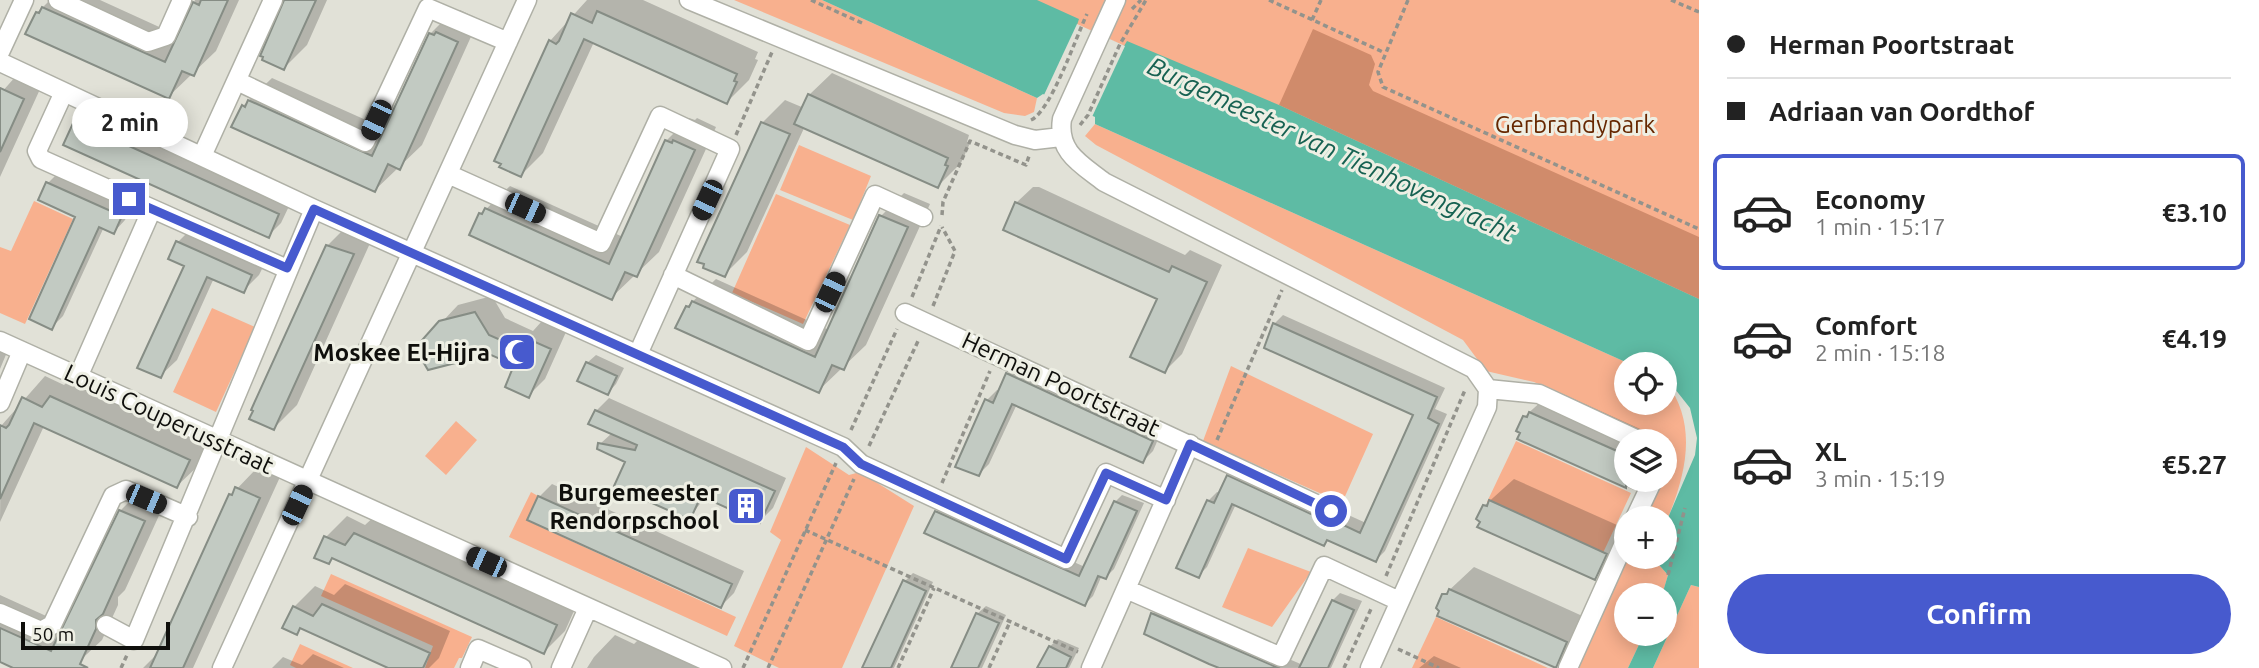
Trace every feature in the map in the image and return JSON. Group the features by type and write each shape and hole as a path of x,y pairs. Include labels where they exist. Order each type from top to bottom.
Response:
{"street":[{"path":"0,52 24,0"},
{"path":"58,0 148,42 166,36 182,0"},
{"path":"202,156 273,0"},
{"path":"222,668 527,0"},
{"path":"689,0 1024,138 1061,137"},
{"path":"1116,0 1062,119 1061,137 1064,148 1072,157 1104,182 1474,369 1488,390 1487,407 1370,668"},
{"path":"237,81 365,142 428,8 508,42"},
{"path":"0,62 314,209 843,447 861,464 1066,559 1106,473 1166,500"},
{"path":"64,92 37,151 41,159 287,268"},
{"path":"448,174 601,243 660,116 730,149 638,354"},
{"path":"673,275 808,341 875,195 923,217"},
{"path":"78,377 152,209"},
{"path":"106,625 134,640 188,517 287,268 314,209"},
{"name":"Herman Poortstraat","path":"905,313 1331,511"},
{"name":"Louis Couperusstraat","path":"0,341 722,668"},
{"path":"0,402 22,351"},
{"path":"1488,390 1539,394 1614,429"},
{"path":"1093,664 1190,444"},
{"path":"0,613 41,631 52,625 113,496 126,491 188,517"},
{"path":"1126,589 1281,657 1324,566 1399,601"},
{"path":"1568,668 1614,566"},
{"path":"561,668 588,608"},
{"path":"470,668 478,649 522,668"}],"path":[{"path":"811,0 862,23"},
{"path":"1088,115 1120,44 1146,0"},
{"path":"1269,0 1385,53"},
{"path":"1312,20 1321,0"},
{"path":"1408,0 1378,72 1383,87 1699,229"},
{"path":"1671,0 1699,12"},
{"path":"1049,97 1081,26"},
{"path":"730,149 779,35"},
{"path":"943,202 970,141"},
{"path":"1211,453 1288,275"},
{"path":"934,500 997,355"},
{"path":"1344,668 1379,593 1474,369"},
{"path":"1668,575 1685,508"},
{"path":"805,530 1010,622 1093,664"},
{"path":"898,668 934,588"},
{"path":"989,668 1010,622"}],"green space":[{"path":"734,0 822,0 1037,98 1034,112 1025,116 1004,113"},
{"name":"Gerbrandypark","path":"1005,0 1699,0 1699,317"},
{"path":"1095,124 1614,357 1614,415 1677,415 1677,401 1683,416 1686,452 1683,470 1678,489 1673,506 1646,506 1652,492 1677,492 1677,429 1638,429 1534,382 1486,371 1463,340 1096,145 1085,136"},
{"path":"799,145 871,176 853,220 780,190"},
{"path":"776,194 850,225 803,324 732,293"},
{"path":"34,201 73,219 25,324 0,313 0,247 11,251"},
{"path":"212,308 255,327 216,412 173,392"},
{"path":"1231,366 1373,434 1342,503 1203,441"},
{"path":"456,421 477,440 446,475 425,456"},
{"path":"1516,441 1614,485 1614,492 1631,493 1625,506 1614,506 1614,529 1602,555 1487,502"},
{"path":"806,447 849,475 860,472 914,506 842,668 779,668 734,646 781,540 770,532"},
{"path":"531,492 538,496 528,521 736,617 727,636 509,537"},
{"path":"1248,548 1311,572 1272,627 1222,607"},
{"path":"1620,569 1663,569 1668,575 1666,583 1614,583 1614,646 1638,646 1628,668 1573,668"},
{"path":"331,574 472,637 462,658 459,658 454,668 425,668 433,646 321,596"},
{"path":"1691,585 1699,587 1699,668 1653,668 1663,646 1677,646 1677,616"},
{"path":"1436,617 1548,668 1412,668"},
{"path":"300,644 353,668 296,668 290,665"}],"shaded area":[{"path":"1313,29 1371,55 1375,64 1369,85 1373,91 1699,237 1699,299 1279,105"}],"water":[{"name":"Burgemeester van Tienhovengracht","path":"822,0 1037,0 1079,19 1077,25 1124,46 1127,41 1279,105 1699,299 1699,587 1691,585 1677,616 1677,583 1666,583 1668,575 1663,569 1677,569 1677,506 1673,506 1695,455 1697,438 1690,408 1677,392 1677,352 1614,352 1614,357 1095,124 1095,117 1043,94 1037,98"},
{"path":"1638,646 1663,646 1653,668 1628,668"}],"pier":[{"path":"1077,24 1125,46 1092,117 1044,95"}],"building":[{"path":"201,0 228,0 194,76 182,71 169,99 25,34 36,12 39,13 42,7 165,62 193,2 199,5"},
{"path":"284,0 316,0 284,70 262,60 263,57 260,56"},
{"path":"597,11 737,74 734,81 737,82 727,104 584,39 521,177 499,167 501,164 494,161 549,40 556,44 559,41 571,13 592,23"},
{"path":"436,32 458,42 400,170 388,164 375,192 231,127 242,105 245,107 248,100 372,156 429,33 434,35"},
{"path":"0,88 24,99 0,152"},
{"path":"808,94 948,158 945,165 948,166 938,188 794,124"},
{"path":"74,121 279,214 269,238 63,145"},
{"path":"761,122 790,134 725,277 703,268 704,264 697,262"},
{"path":"665,140 672,143 673,140 695,150 637,277 625,272 612,300 469,235 479,213 482,214 485,208 609,264"},
{"path":"46,182 122,216 114,234 99,227 52,330 29,319 75,217 38,200"},
{"path":"1015,202 1169,272 1172,266 1207,282 1165,373 1130,357 1157,299 1003,230"},
{"path":"879,215 908,227 844,370 832,365 819,393 675,328 686,306 689,307 692,301 815,357"},
{"path":"176,241 252,275 244,293 207,277 161,378 137,368 184,266 168,259"},
{"path":"326,245 354,254 274,430 249,419 253,411 251,410"},
{"name":"Moskee El-Hijra","path":"475,312 489,335 519,348 524,337 551,349 529,398 505,387 514,365 475,348 463,361 428,370 415,348 439,321"},
{"path":"1273,323 1437,397 1428,418 1439,424 1376,562 1327,540 1324,546 1232,504 1199,578 1176,568 1207,500 1214,503 1227,475 1326,521 1335,521 1360,533 1413,415 1264,348"},
{"path":"586,362 617,376 608,395 577,381"},
{"path":"1006,373 1153,441 1143,463 1012,404 979,476 955,467 985,399 993,403"},
{"path":"50,396 190,460 177,488 34,423 0,499 0,425 6,428 9,425 22,397 42,407"},
{"path":"595,410 775,491 760,523 701,496 690,520 614,486 625,462 597,449 598,443 635,450 637,445 588,424"},
{"path":"1529,412 1614,450 1614,483 1517,439 1520,433 1516,431 1523,416 1527,417"},
{"path":"235,487 260,498 183,668 150,668 229,494 232,495"},
{"path":"538,496 732,584 721,608 527,520"},
{"path":"1489,500 1607,554 1595,580 1477,527 1480,522 1476,519 1483,505 1487,506"},
{"path":"1114,501 1137,511 1106,579 1098,576 1085,606 924,533 935,511 1079,576"},
{"path":"119,510 145,521 103,614 96,620 96,629 80,664 88,668 13,668 0,662 0,628 51,651"},
{"path":"354,533 557,625 544,654 332,558 329,564 314,558 324,536 345,545"},
{"path":"903,580 926,591 891,668 862,668"},
{"path":"1449,589 1567,642 1556,668 1437,616 1439,611 1436,608 1442,594 1447,594"},
{"path":"1332,600 1354,610 1328,668 1299,668"},
{"path":"322,604 430,653 423,668 388,668 300,628 297,635 282,628 293,606 313,616"},
{"path":"976,613 999,623 978,668 951,668"},
{"path":"1151,613 1280,668 1219,668 1209,664 1144,634"},
{"path":"1049,646 1071,657 1066,668 1037,668"}],"place":[{"name":"Moskee El-Hijra","path":"517,352"},
{"name":"Burgemeester Rendorpschool","path":"746,506"}],"route":[{"path":"129,199 287,268 314,209 843,447 861,464 1066,559 1106,473 1166,500 1171,483 1190,444 1331,511"}]}
